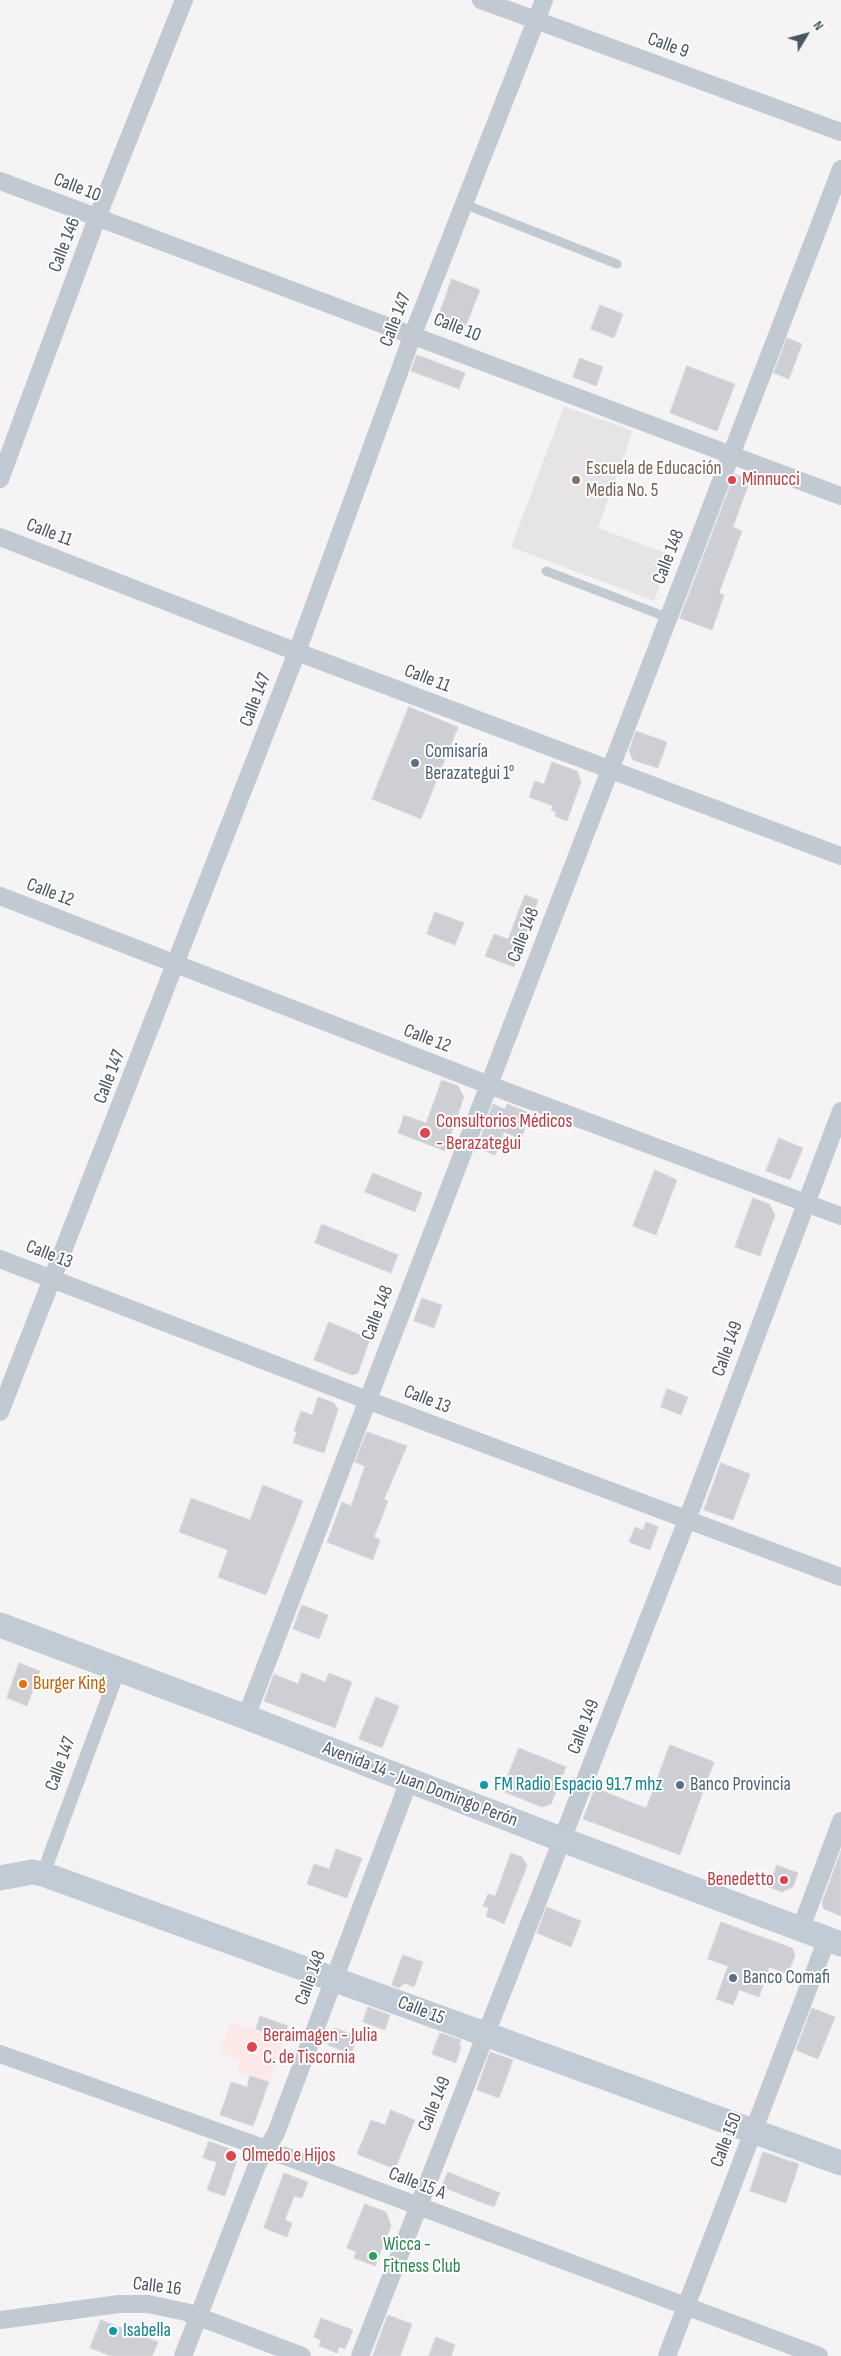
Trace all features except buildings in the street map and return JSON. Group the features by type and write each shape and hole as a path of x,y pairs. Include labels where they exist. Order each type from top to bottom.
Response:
{"main road":[{"name":"Avenida 14 - Juan Domingo Perón","path":"0,1625 246,1716 563,1840 834,1941"},
{"name":"Calle 15","path":"0,1878 32,1872 43,1874 841,2163"}],"street":[{"name":"Calle 146","path":"0,478 97,218 184,0"},
{"name":"Calle 9","path":"481,0 841,132"},
{"name":"Calle 147","path":"0,1412 297,652 413,334 544,0"},
{"name":"Calle 148","path":"246,1716 841,169"},
{"name":"Calle 10","path":"0,181 413,334 841,496"},
{"name":"Calle 11","path":"0,537 297,652 841,856"},
{"name":"Calle 12","path":"0,896 489,1085 841,1216"},
{"name":"Calle 149","path":"360,2356 417,2207 563,1840 841,1111"},
{"name":"Calle 13","path":"0,1259 367,1400 841,1577"},
{"name":"Calle 147","path":"43,1874 119,1668"},
{"name":"Calle 148","path":"183,2356 257,2164 276,2133 409,1781"},
{"path":"801,1928 841,1821"},
{"name":"Calle 150","path":"667,2356 753,2132 834,1941"},
{"name":"Calle 15 A","path":"0,2054 266,2149 819,2356"},
{"name":"Calle 16","path":"0,2320 134,2304 166,2307 197,2316 302,2356"}],"lane":[{"path":"464,204 618,264"},
{"path":"546,571 669,618"}],"shaded area":[{"name":"Escuela de Educación Media No. 5","path":"564,406 633,431 598,528 671,555 654,601 511,547"},
{"name":"Beraimagen - Julia C. de Tiscornia","path":"231,2022 284,2041 269,2082 237,2071 240,2060 220,2052"}],"place":[{"name":"Escuela de Educación Media No. 5","path":"576,480"},
{"name":"Minnucci","path":"732,480"},
{"name":"Comisaría Berazategui 1°","path":"415,763"},
{"name":"Consultorios Médicos - Berazategui","path":"425,1133"},
{"name":"Burger King","path":"23,1684"},
{"name":"FM Radio Espacio 91.7 mhz","path":"484,1785"},
{"name":"Banco Provincia","path":"680,1785"},
{"name":"Benedetto","path":"784,1880"},
{"name":"Banco Comafi","path":"733,1978"},
{"name":"Beraimagen - Julia C. de Tiscornia","path":"252,2047"},
{"name":"Olmedo e Hijos","path":"231,2156"},
{"name":"Wicca - Fitness Club","path":"373,2256"},
{"name":"Isabella","path":"113,2331"}]}
